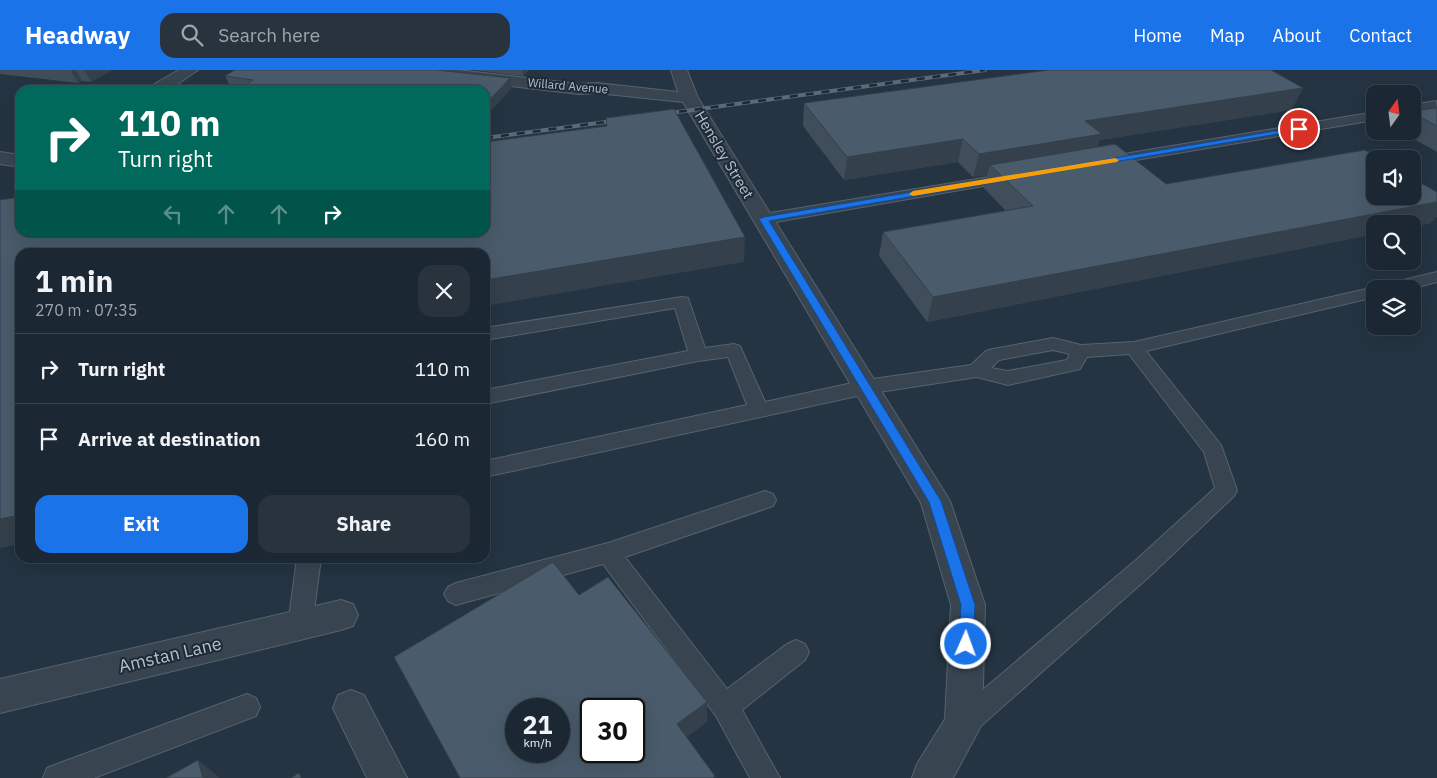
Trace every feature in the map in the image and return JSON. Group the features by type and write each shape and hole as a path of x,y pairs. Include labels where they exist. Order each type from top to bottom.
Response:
{"street":[{"path":"165,85 190,70"},
{"name":"Willard Avenue","path":"416,70 579,89 597,88 690,98"},
{"name":"Hensley Street","path":"679,70 690,98 935,501 968,605 963,724 931,778"},
{"path":"0,158 15,160"},
{"name":"Amstan Lane","path":"0,696 341,615"},
{"path":"351,708 388,778"}],"lane":[{"path":"1421,107 1436,104"},
{"path":"1094,164 1366,118"},
{"path":"764,219 1026,175"},
{"path":"1421,281 1437,277"},
{"path":"977,371 993,355 1053,344 1081,351 1134,348 1366,294"},
{"path":"490,333 682,302 698,355"},
{"path":"963,724 1144,567 1226,490 1214,450 1134,348"},
{"path":"490,396 698,355 734,350 759,410"},
{"path":"490,468 866,387 977,371 1008,378 1073,365 1081,351"},
{"path":"456,594 608,553 765,500"},
{"path":"608,553 725,707 766,778"},
{"path":"300,625 307,563"},
{"path":"725,707 796,652"},
{"path":"57,778 247,707"}],"building":[{"path":"235,70 436,70 510,78 490,100 490,85 245,85 253,80 225,76"},
{"path":"1049,70 1271,70 1303,88 1085,121 1102,134 979,154 963,139 847,157 804,103"},
{"path":"1437,108 1437,126 1421,118 1421,110"},
{"path":"674,109 745,237 490,279 490,248 15,248 15,516 0,519 0,200 15,198 15,237 490,237 490,141 607,126 606,118"},
{"path":"1115,144 1166,184 1365,150 1366,205 1421,205 1421,183 1437,192 1437,202 933,297 883,232 1033,206 990,165"},
{"path":"553,562 579,595 608,577 707,702 677,724 715,776 713,778 460,778 394,657"},
{"path":"198,760 203,778 166,778"},
{"path":"299,773 301,778 291,778"}],"railway":[{"path":"663,114 985,70"},
{"path":"490,137 621,120"}],"slow traffic":[{"path":"913,194 1115,160"}],"route":[{"path":"966,644 968,605 935,501 764,219 1299,129"}]}
